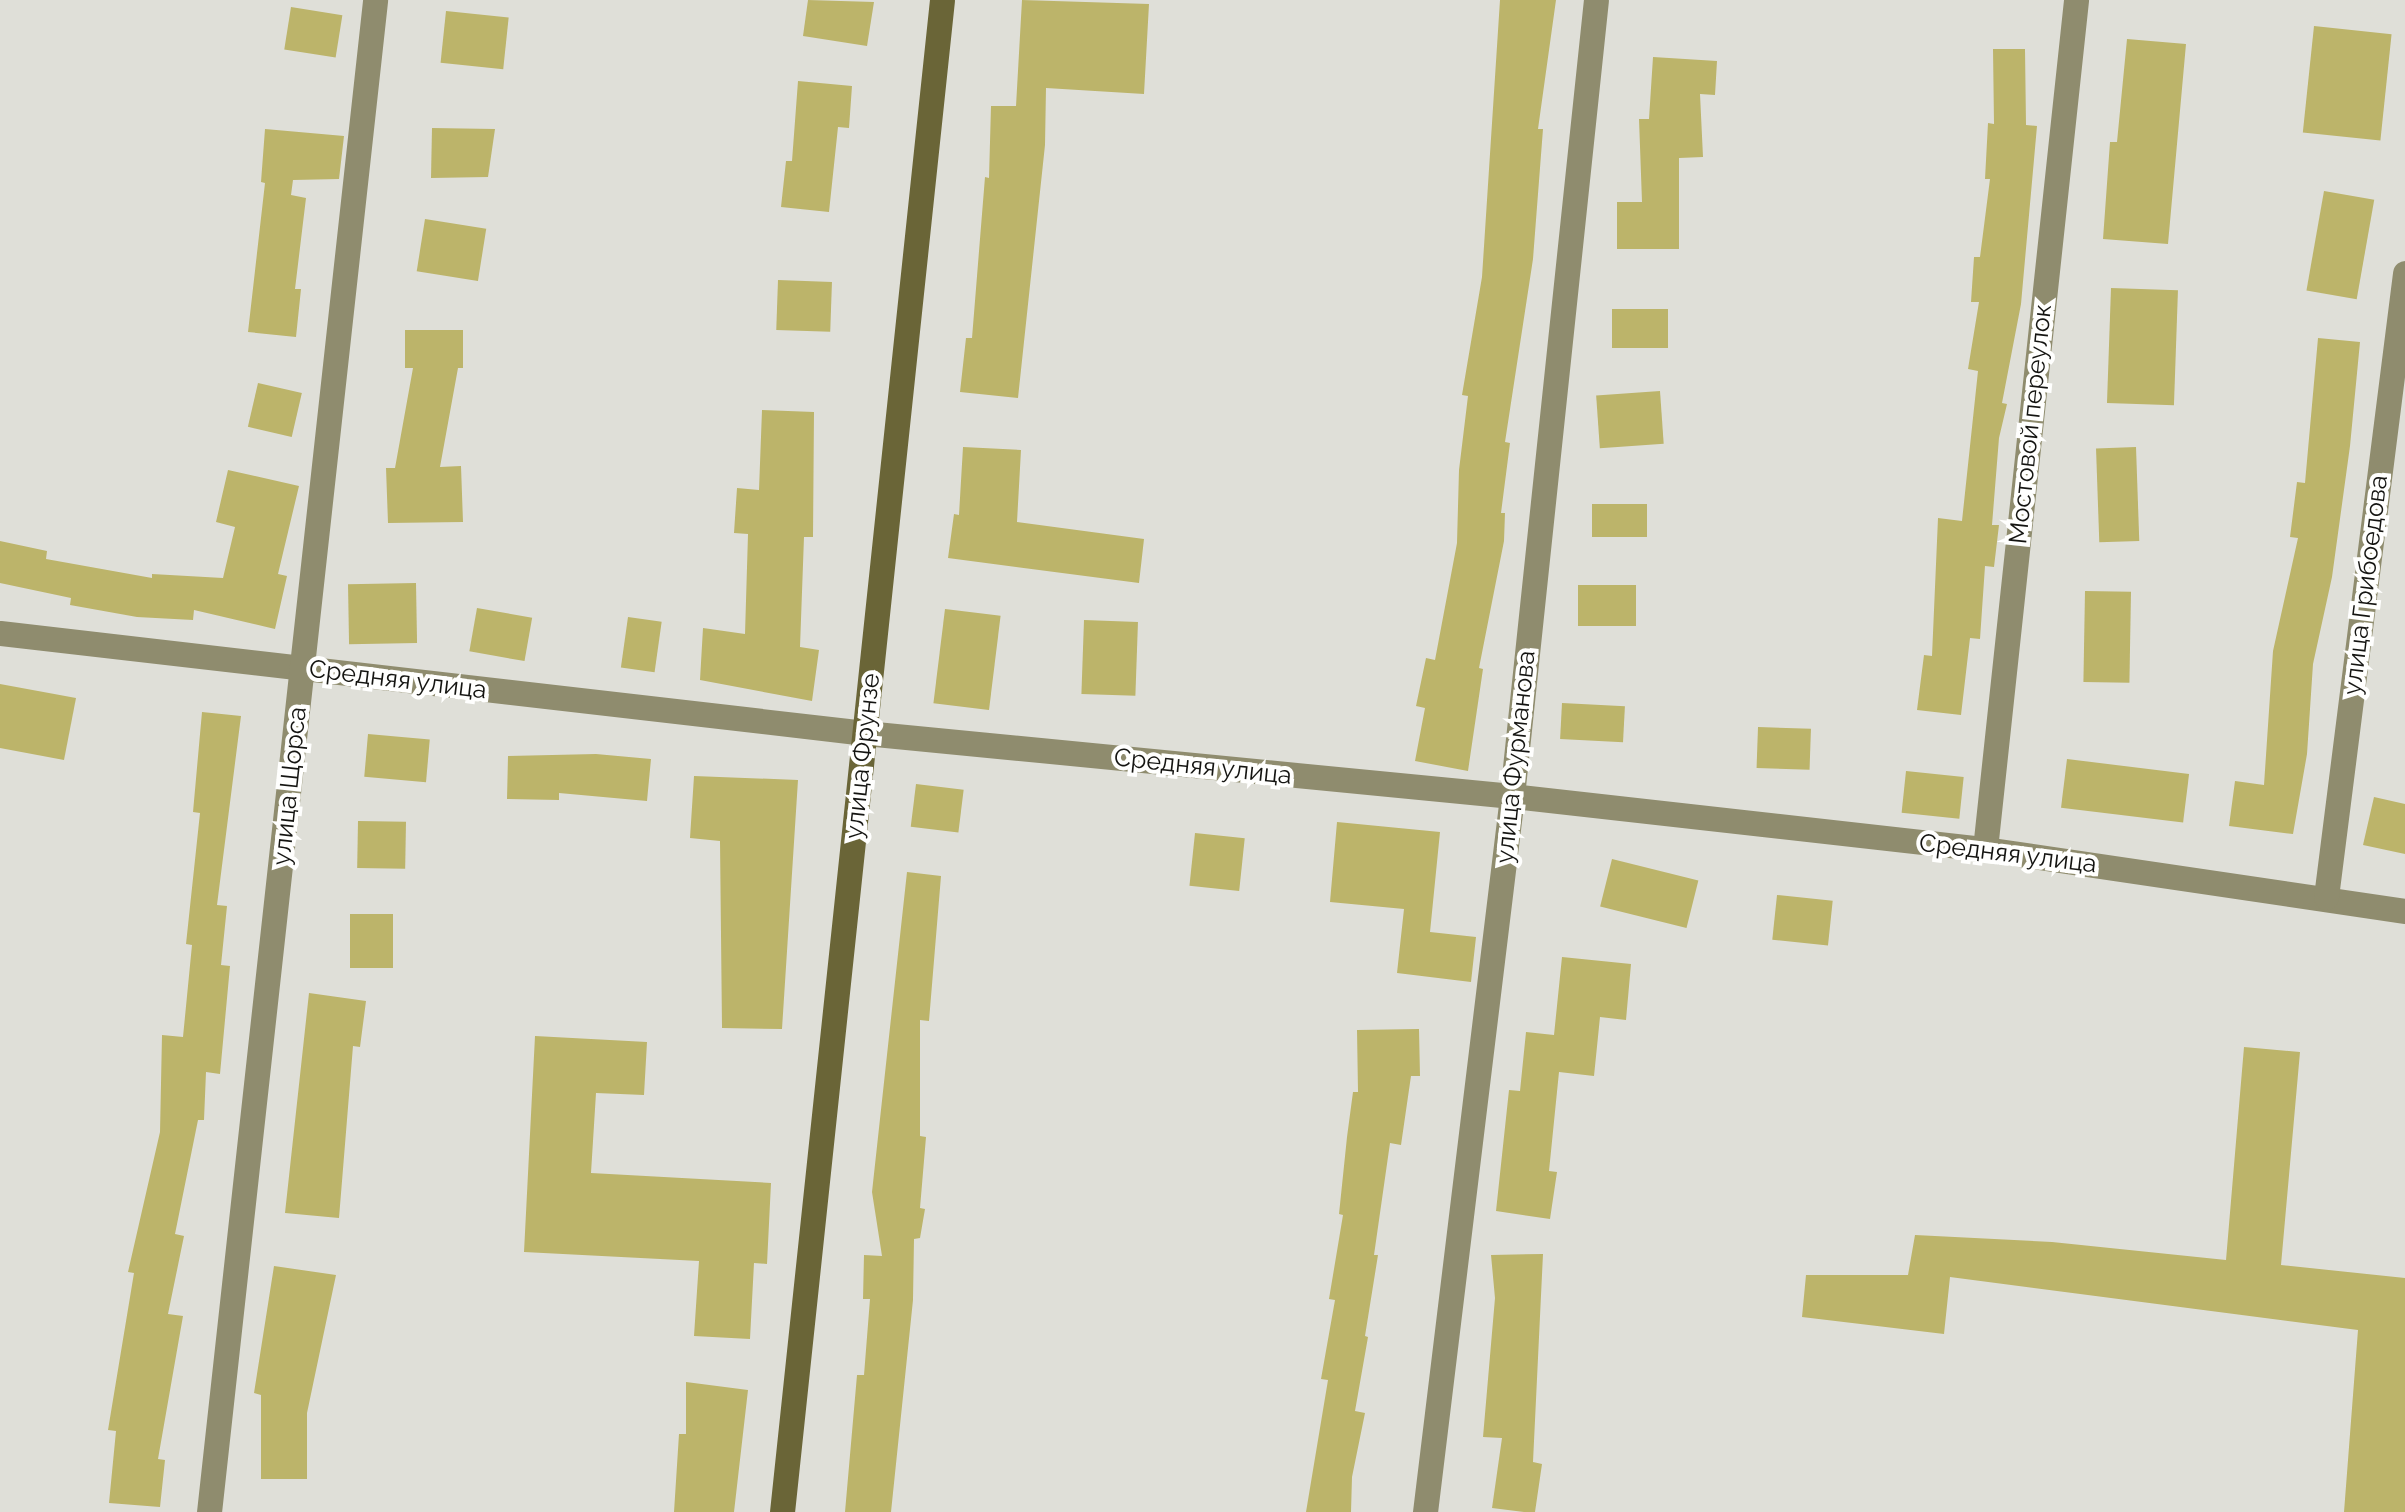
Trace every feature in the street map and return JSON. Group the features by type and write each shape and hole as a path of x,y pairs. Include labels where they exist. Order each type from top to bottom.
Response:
{"street":[{"name":"улица Щорса","path":"209,1512 375,0"},
{"name":"улица Фрунзе","path":"782,1512 942,0"},
{"name":"улица Фурманова","path":"1425,1512 1512,796 1596,0"},
{"name":"Мостовой переулок","path":"1985,848 2076,0"},
{"name":"улица Грибоедова","path":"2326,898 2405,273"},
{"name":"Средняя улица","path":"0,632 865,734 1512,796 1985,848 2405,911"}],"building":[{"path":"808,0 874,2 867,46 803,36"},
{"path":"1022,0 1149,4 1144,94 1046,88 1045,145 1018,398 960,392 966,338 972,338 985,177 989,178 991,106 1016,106"},
{"path":"1500,0 1556,0 1538,129 1543,129 1533,259 1505,442 1510,443 1501,513 1505,513 1504,541 1479,668 1483,669 1468,771 1415,761 1425,708 1416,706 1426,658 1435,660 1457,543 1459,470 1468,396 1462,395 1482,277"},
{"path":"291,7 342,15 336,58 284,49"},
{"path":"446,11 509,18 503,69 441,63"},
{"path":"2314,26 2392,34 2380,141 2303,132"},
{"path":"2127,39 2186,44 2168,244 2103,239 2110,142 2117,142"},
{"path":"1993,49 2025,49 2026,125 2037,126 2021,304 2002,403 2007,404 1999,438 1992,525 1999,525 1994,567 1985,566 1980,639 1970,638 1961,715 1917,710 1924,655 1932,656 1938,518 1962,521 1978,371 1968,369 1979,302 1971,302 1974,257 1980,257 1990,179 1985,179 1988,123 1994,124"},
{"path":"1653,57 1717,61 1715,95 1700,94 1703,157 1679,158 1679,249 1617,249 1617,202 1642,202 1639,119 1649,119"},
{"path":"798,81 852,86 849,128 838,127 829,212 781,207 786,161 792,161"},
{"path":"432,128 495,129 488,177 431,178"},
{"path":"265,129 344,136 339,179 293,180 291,195 306,198 295,289 301,289 296,337 248,332 265,183 261,182"},
{"path":"2324,191 2374,200 2357,299 2306,290"},
{"path":"425,219 486,229 478,281 417,271"},
{"path":"778,280 832,282 830,332 776,330"},
{"path":"2111,288 2178,290 2174,405 2107,403"},
{"path":"1612,309 1668,309 1668,348 1612,348"},
{"path":"405,330 463,330 463,368 458,368 440,467 461,466 463,522 388,523 386,468 395,468 413,368 405,368"},
{"path":"2318,338 2360,342 2350,446 2332,577 2313,664 2307,754 2293,834 2229,826 2235,781 2264,785 2273,651 2298,538 2290,537 2297,482 2305,483"},
{"path":"258,383 302,393 292,437 248,427"},
{"path":"1660,391 1664,444 1600,448 1596,395"},
{"path":"762,410 814,412 813,537 804,537 800,647 819,650 812,701 700,680 703,628 745,634 748,534 734,533 737,488 759,490"},
{"path":"963,447 1021,450 1017,522 1144,539 1139,583 948,558 954,514 959,515"},
{"path":"2136,447 2139,541 2099,542 2096,448"},
{"path":"228,470 299,486 278,574 287,576 275,629 194,610 193,620 137,617 70,605 71,598 0,583 0,541 47,551 46,559 152,578 152,574 223,578 235,527 216,522"},
{"path":"1592,504 1647,504 1647,537 1592,537"},
{"path":"416,583 417,643 349,644 348,584"},
{"path":"1578,585 1636,585 1636,626 1578,626"},
{"path":"2085,591 2131,592 2129,683 2083,682"},
{"path":"477,608 532,618 525,661 469,651"},
{"path":"945,609 1001,616 989,710 933,703"},
{"path":"628,617 662,622 655,672 621,668"},
{"path":"1084,620 1138,622 1135,696 1081,694"},
{"path":"0,684 76,698 64,760 0,748"},
{"path":"1562,703 1625,706 1623,742 1560,739"},
{"path":"202,712 241,716 217,905 227,906 221,965 230,966 220,1074 206,1072 204,1120 198,1120 175,1234 184,1236 168,1314 183,1316 158,1459 165,1460 160,1507 109,1503 116,1431 108,1430 134,1273 128,1272 160,1132 162,1035 183,1037 192,945 186,944 200,813 193,812"},
{"path":"1758,727 1811,729 1810,770 1757,768"},
{"path":"368,734 430,739 426,782 364,777"},
{"path":"596,754 651,759 647,801 559,793 559,800 507,799 508,756"},
{"path":"2067,759 2189,774 2183,823 2061,808"},
{"path":"1906,771 1964,777 1959,819 1902,813"},
{"path":"694,776 798,780 782,1029 722,1028 720,841 690,838"},
{"path":"916,784 964,790 958,833 911,827"},
{"path":"2374,797 2405,804 2405,854 2363,845"},
{"path":"358,821 406,822 405,869 357,868"},
{"path":"1337,822 1440,832 1430,932 1476,937 1471,982 1397,973 1404,909 1330,902"},
{"path":"1195,833 1245,838 1239,891 1189,886"},
{"path":"1612,859 1698,881 1687,928 1600,907"},
{"path":"907,872 941,876 929,1021 920,1020 920,1136 926,1137 920,1208 925,1209 920,1238 914,1239 913,1300 891,1512 845,1512 857,1375 864,1375 870,1299 863,1299 864,1255 882,1256 872,1192"},
{"path":"1777,895 1833,901 1828,946 1772,940"},
{"path":"350,914 393,914 393,968 350,968"},
{"path":"1562,957 1631,964 1626,1020 1600,1017 1594,1076 1559,1072 1549,1171 1557,1172 1550,1219 1496,1211 1509,1090 1520,1091 1526,1032 1554,1035"},
{"path":"309,993 366,1001 360,1047 353,1046 339,1218 285,1213"},
{"path":"1419,1029 1420,1076 1411,1076 1401,1145 1390,1143 1374,1255 1378,1255 1355,1411 1365,1413 1352,1477 1351,1512 1306,1512 1328,1380 1321,1379 1335,1300 1329,1299 1343,1215 1339,1214 1347,1137 1353,1092 1358,1092 1357,1030"},
{"path":"535,1036 647,1042 644,1095 596,1093 591,1173 771,1183 767,1264 754,1263 750,1339 694,1336 699,1261 524,1252"},
{"path":"2244,1047 2300,1052 2281,1265 2405,1278 2405,1512 2344,1512 2358,1330 1950,1277 1944,1334 1802,1317 1806,1275 1908,1275 1915,1235 2052,1242 2226,1260"},
{"path":"1543,1254 1533,1462 1542,1464 1535,1512 1492,1508 1502,1438 1483,1437 1495,1298 1491,1255"},
{"path":"274,1266 336,1275 307,1413 307,1479 261,1479 261,1395 254,1393"},
{"path":"686,1382 748,1390 734,1512 674,1512 679,1434 686,1434"}]}
